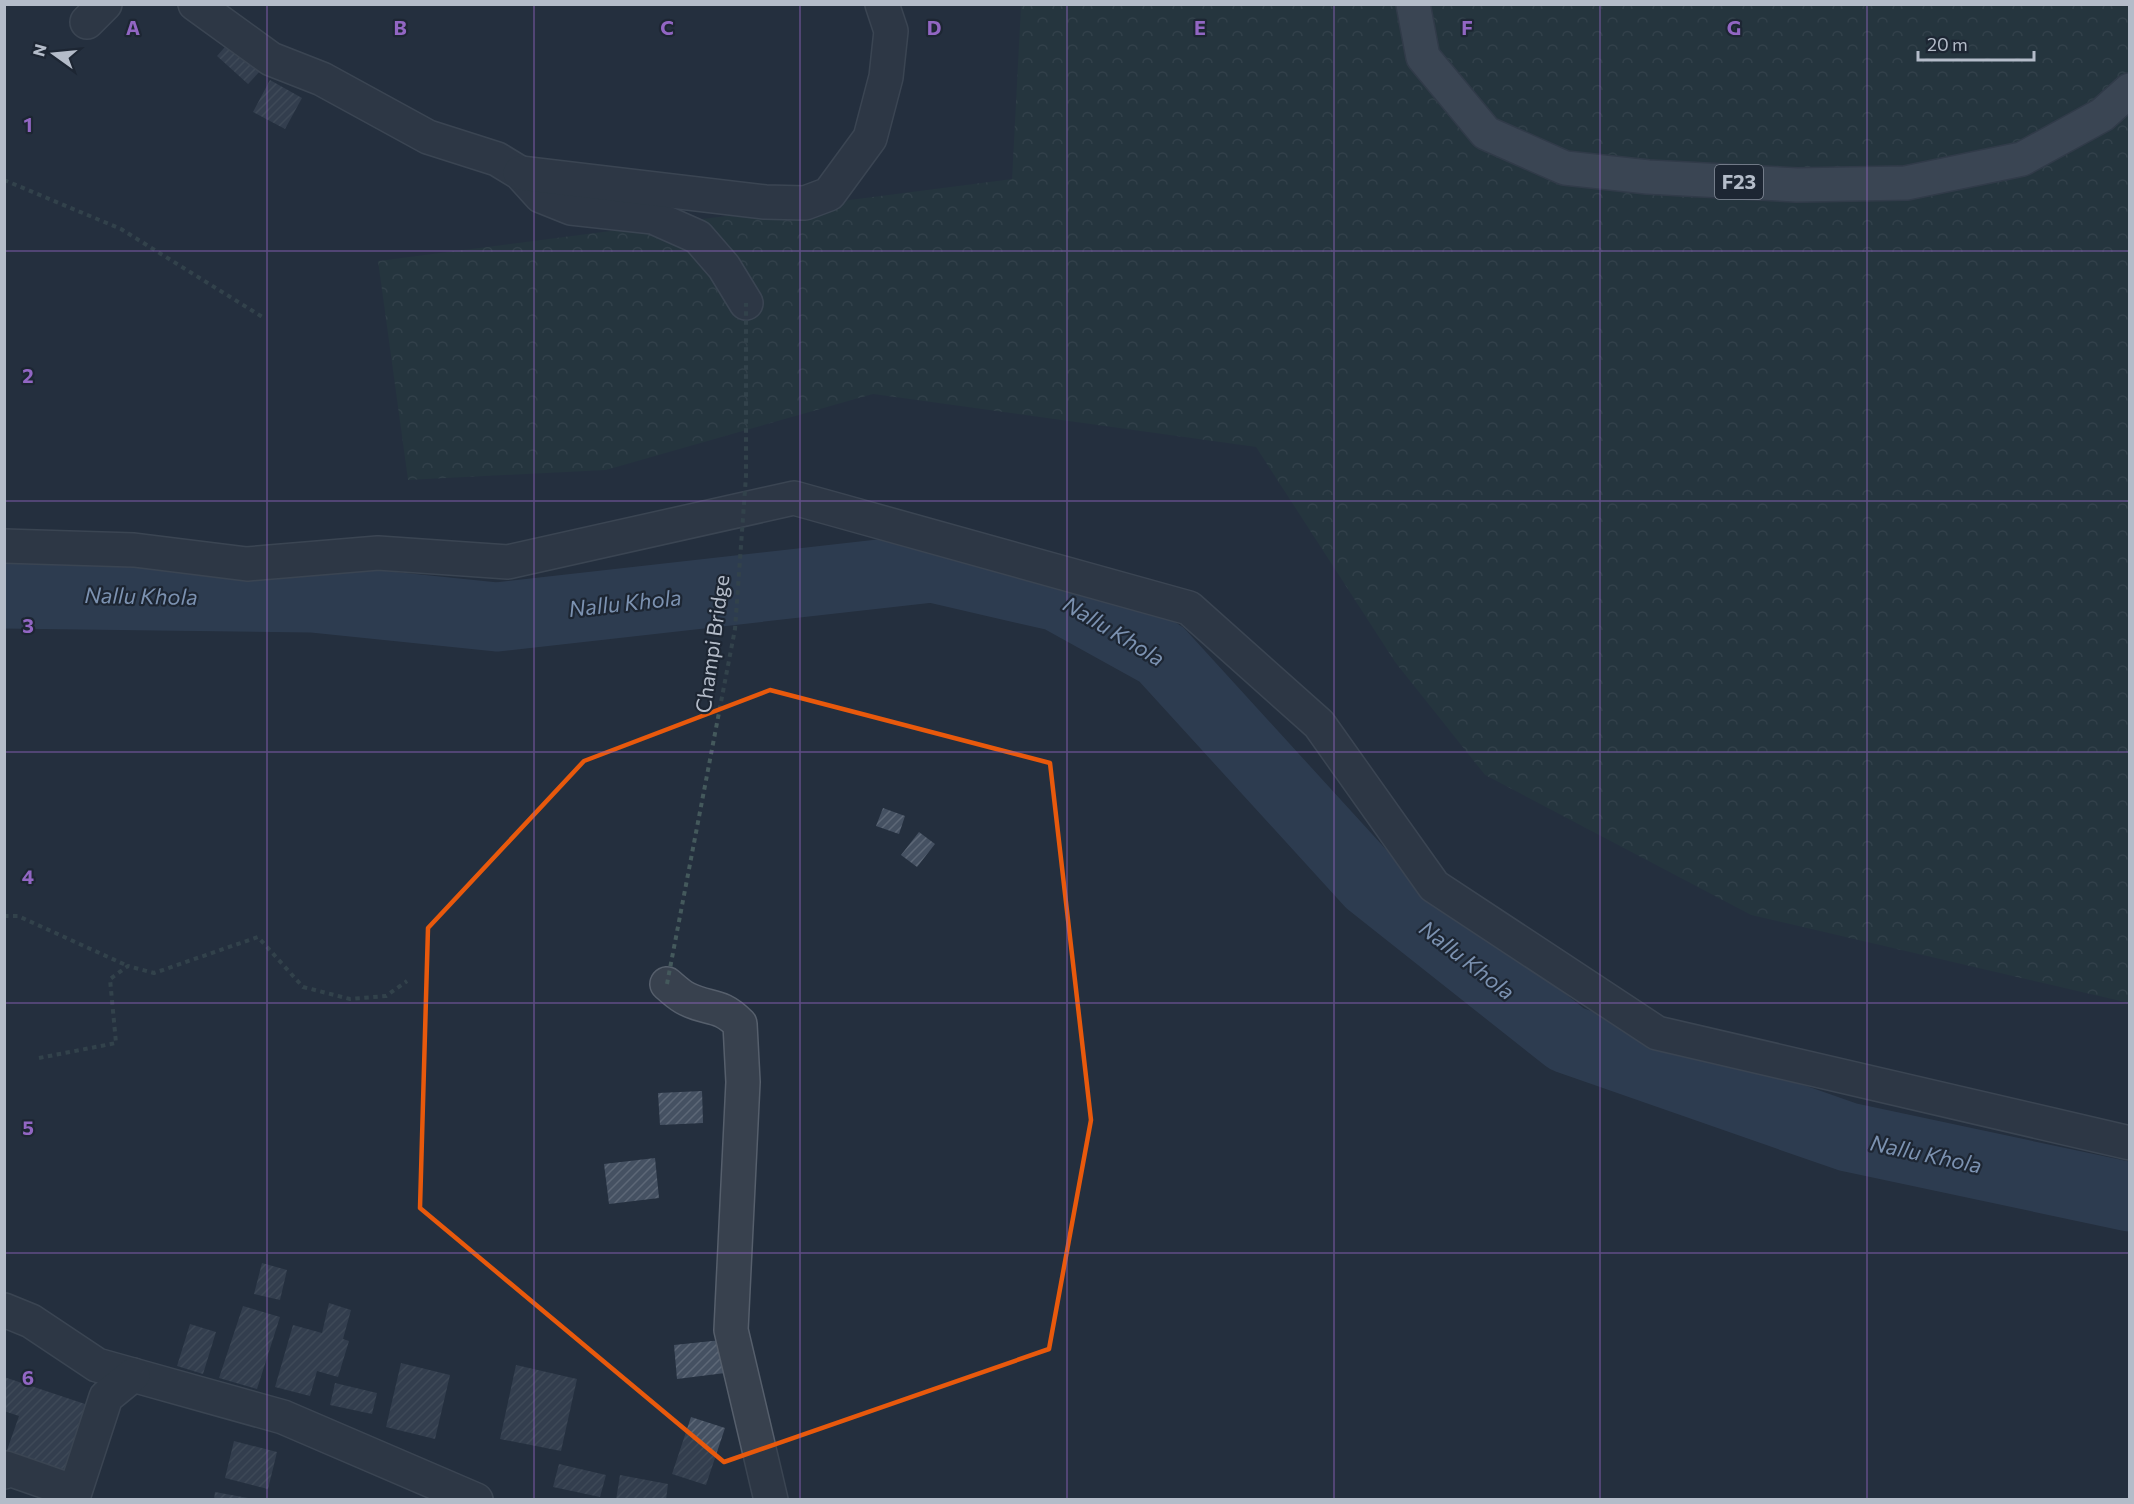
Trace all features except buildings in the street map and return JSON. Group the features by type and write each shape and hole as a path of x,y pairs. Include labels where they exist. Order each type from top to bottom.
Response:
{"main road":[{"name":"F23","path":"1413,4 1422,57 1486,133 1565,168 1648,177 1797,185 1906,183 2022,159 2102,116 2130,90"}],"street":[{"path":"195,4 270,59 322,79 428,137 497,159 520,173 541,196 571,208 653,217 698,237 724,267 746,303"},
{"path":"520,173 765,202 805,203 829,194 870,138 886,77 891,31 882,4"},
{"path":"4,546 134,550 247,564 378,553 508,562 794,498 1189,608 1319,724 1434,886 1657,1033 2130,1143"},
{"path":"667,984 687,999 714,1006 731,1015 740,1024 743,1082 731,1330 771,1500"},
{"path":"4,1310 31,1321 97,1365 283,1417 476,1500"},
{"path":"4,1472 6,1468 75,1492 106,1397 133,1375"}],"path":[{"path":"4,180 121,229 264,318"},
{"name":"Champi Bridge","path":"667,984 735,629 746,476 746,303"},
{"path":"4,916 18,916 128,966 154,973 258,938 303,987 350,999 386,996 407,981"},
{"path":"39,1058 116,1043 110,979 128,966"}],"highlighted area":[{"path":"770,690 1050,763 1091,1120 1049,1349 724,1462 420,1208 428,928 584,761"}],"green space":[{"path":"1021,5 2129,5 2129,1003 1751,915 1485,775 1395,662 1256,447 873,394 606,470 408,480 378,261 1012,179"}],"waterway":[{"name":"Nallu Khola","path":"4,594 312,598 497,617 932,568 1058,597 1161,654 1370,883 1567,1039 1848,1137 2130,1197"}]}
